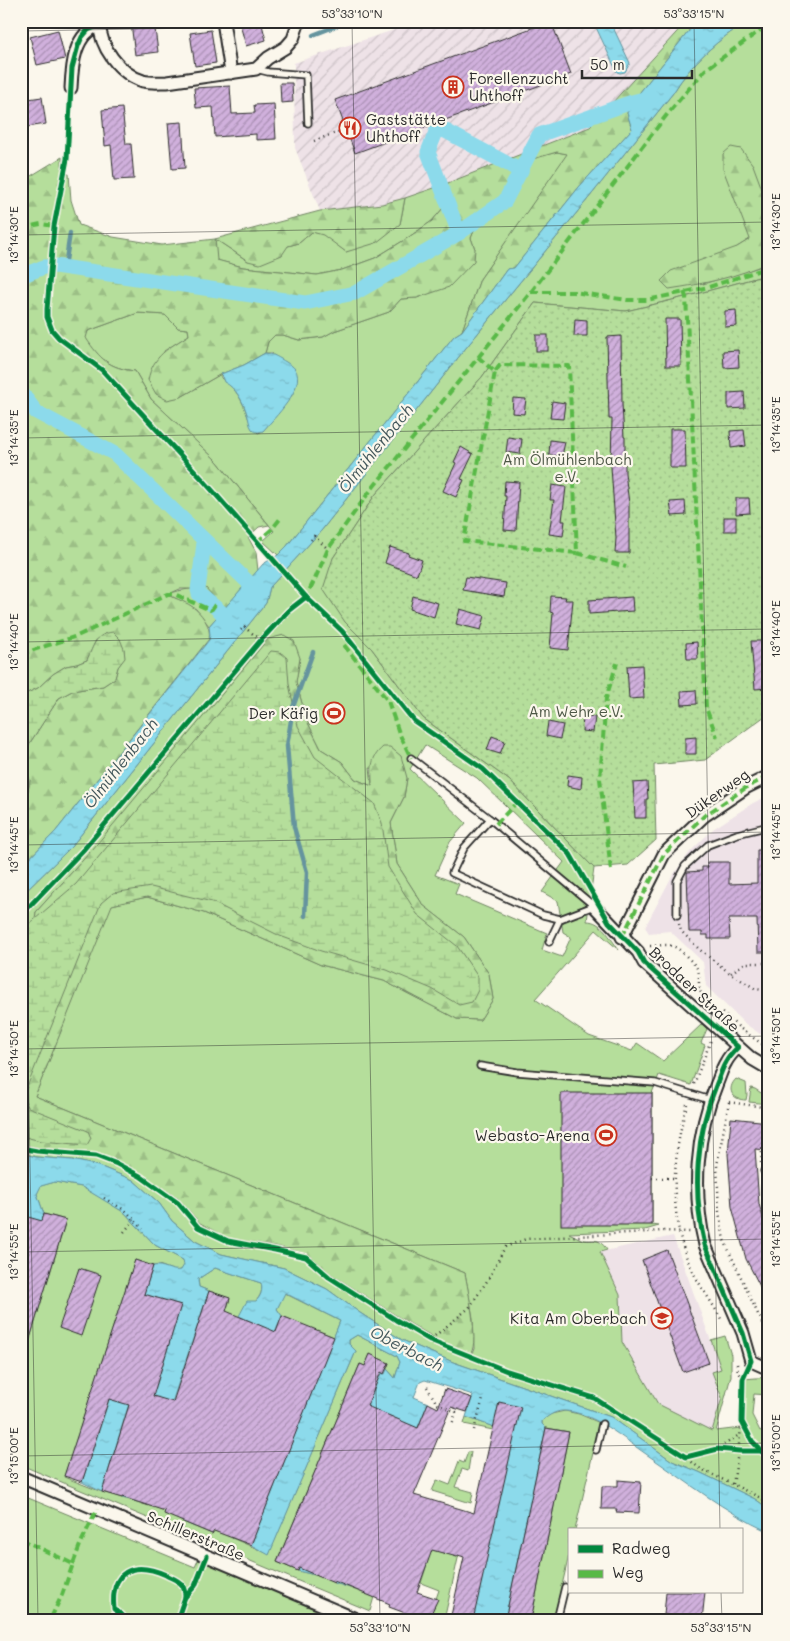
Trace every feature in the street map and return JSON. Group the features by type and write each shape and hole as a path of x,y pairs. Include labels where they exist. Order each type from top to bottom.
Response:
{"street":[{"path":"223,21 231,73"},
{"path":"70,88 72,68 78,46 88,30 100,23 102,39 114,60 122,69 142,80 167,82 256,69 268,58 286,47 293,39 299,21"},
{"name":"Dükerweg","path":"622,936 664,854 704,816 747,787 769,776"},
{"name":"Brodaer Straße","path":"594,906 638,952 644,963 752,1059 769,1069"},
{"path":"738,1047 726,1062 710,1100 699,1152 698,1188 701,1230 705,1245 744,1333 751,1361 769,1369"},
{"name":"Schillerstraße","path":"21,1477 358,1620"}],"lane":[{"path":"256,69 268,72 306,75 308,123"},
{"path":"411,758 490,819 594,906 560,919 542,915 452,873 464,848 490,819"},
{"path":"677,915 677,881 685,866 708,845 737,834 769,826"},
{"path":"549,942 560,919"},
{"path":"480,1066 518,1072 655,1083 710,1100"},
{"path":"596,1450 602,1424"},
{"path":"557,1620 565,1587"}],"path":[{"path":"314,142 346,129"},
{"path":"311,540 316,533"},
{"path":"314,536 328,549"},
{"path":"241,630 245,625 261,640"},
{"path":"677,915 681,931 700,950 730,974 756,989 769,991"},
{"path":"638,952 647,946 669,945 678,947 696,966 701,996 708,1001"},
{"path":"730,974 745,963 769,963"},
{"path":"721,1012 769,1049"},
{"path":"769,1108 729,1102 717,1165 719,1212 724,1240 762,1323 769,1333"},
{"path":"763,1140 761,1163 766,1173"},
{"path":"21,1148 96,1156 117,1164 140,1176 178,1203 198,1227 228,1241 306,1258 329,1277 430,1340 507,1371 594,1398 686,1457 698,1468 769,1502"},
{"path":"652,1178 676,1178"},
{"path":"104,1198 126,1211 143,1229"},
{"path":"124,1232 134,1220"},
{"path":"430,1340 469,1308 489,1278 505,1247 526,1238 701,1230"},
{"path":"427,1387 437,1404 456,1412 452,1425"},
{"path":"474,1430 483,1399"},
{"path":"733,1485 742,1422"},
{"path":"718,1449 739,1435"},
{"path":"686,1457 718,1449 760,1451"}],"shaded area":[{"path":"421,21 686,22 590,127 405,198 382,204 320,211 295,148 294,63"},
{"path":"769,795 769,1040 744,1023 706,986 703,962 670,931 649,933 645,927 671,878 690,852 713,829"},
{"name":"Kita Am Oberbach","path":"673,1236 721,1369 712,1372 722,1398 712,1432 658,1404 622,1342 620,1295 600,1252"}],"green space":[{"path":"748,21 769,21 769,208 767,205 750,239 737,247 703,284 759,267 769,262 769,338 759,277 626,311 535,303 482,377 375,495 333,558 345,622 372,649 423,718 509,780 594,868 587,921 601,927 619,950 596,930 535,999 589,1036 632,1051 637,1043 663,1061 702,1024 707,1029 701,1043 705,1045 691,1085 659,1075 652,1093 652,1225 659,1226 645,1230 569,1233 581,1239 598,1241 607,1250 600,1252 620,1295 622,1342 658,1404 712,1431 722,1398 712,1372 721,1369 711,1340 725,1336 731,1355 731,1376 716,1431 741,1428 743,1379 769,1377 769,1395 754,1394 752,1415 760,1431 769,1427 769,1509 755,1499 672,1461 611,1417 453,1362 402,1340 327,1289 284,1268 221,1254 195,1241 172,1221 159,1203 133,1180 99,1166 21,1153 21,1144 39,1148 97,1153 120,1162 142,1174 179,1199 200,1223 228,1238 276,1246 308,1254 331,1274 397,1316 442,1342 472,1353 474,1349 473,1318 465,1273 35,1096 111,905 147,897 204,913 321,965 384,981 457,1019 480,1020 493,999 489,974 464,937 423,905 397,864 391,823 404,797 407,778 370,768 372,786 355,779 342,762 321,749 307,721 296,682 300,658 92,850 36,912 35,927 21,986 21,896 71,847 266,603 270,587 321,531 688,72 706,52","holes":["425,745 477,778 564,862 542,892 558,901 563,932 571,937 562,957 542,950 547,933 455,894 459,884 435,875 450,842 466,823 410,769"]},
{"path":"686,22 689,31 632,102 627,113 632,129 579,187 514,268 507,269 462,331 480,279 567,154 557,152 526,161 505,201 479,219 471,238 475,249 474,261 449,287 417,298 401,299 389,312 334,331 323,337 299,340 283,335 275,335 268,342 265,353 244,365 221,374 181,397 167,400 156,394 148,380 150,371 158,358 189,335 188,329 178,328 165,315 138,313 88,331 86,338 96,352 118,368 135,371 151,399 217,461 269,525 259,527 248,537 256,552 258,571 226,607 221,605 205,587 180,589 171,593 171,596 200,613 208,628 209,639 56,831 21,867 21,797 28,791 30,780 22,763 24,752 59,698 72,691 103,686 115,678 118,667 124,658 124,649 96,640 87,660 66,666 53,674 38,688 21,696 21,182 62,157 62,173 69,174 71,200 79,225 113,237 162,245 215,239 217,260 243,267 317,275 342,270 375,258 432,221 444,207 440,186 590,127"},
{"path":"731,147 741,149 753,165 769,208 769,262 745,272 720,279 669,289 661,281 671,271 737,247 750,239 723,169 723,154"},
{"path":"557,152 568,154 480,279 462,331 454,336 278,555 263,541 274,531 217,461 151,399 135,371 112,365 95,352 85,338 88,331 138,313 165,315 178,328 188,329 189,335 164,351 181,397 221,374 221,378 238,395 250,423 258,433 263,431 293,394 272,353 265,353 268,342 275,335 283,335 299,340 323,337 334,331 389,312 401,299 417,298 475,249 471,238 479,219 505,201 526,160"},
{"path":"440,186 444,207 432,221 375,258 342,270 317,275 243,267 216,260 215,239 248,261 299,243 312,232 323,234 346,252 400,224 405,198"},
{"path":"405,198 400,224 376,243 346,252 323,235 312,232 299,243 288,246 282,255 260,264 248,261 215,239 320,211 382,204"},
{"path":"759,277 769,338 769,713 705,760 654,765 656,840 628,865 594,868 509,780 423,718 372,649 345,622 323,589 333,558 375,495 482,377 535,303 626,311"},
{"path":"201,586 208,589 226,607 209,626 196,609 171,596 171,593"},
{"path":"113,632 120,639 125,658 118,667 115,678 103,686 72,691 59,698 24,752 22,763 30,780 28,791 21,797 21,696 38,688 53,674 66,666 87,660 96,641 102,635"},
{"path":"284,635 294,641 300,658 296,682 307,721 321,749 342,762 355,779 372,786 373,760 379,751 383,747 390,747 401,756 407,778 404,797 391,823 397,864 423,905 464,937 489,974 493,999 480,1020 457,1019 384,981 321,965 204,913 147,897 112,905 35,1096 465,1273 474,1337 471,1353 442,1342 397,1316 331,1274 308,1254 276,1246 228,1238 200,1223 179,1199 142,1174 120,1162 97,1153 39,1148 21,1144 21,1019 36,912 92,850 268,639"},
{"path":"271,651 280,652 287,658 289,684 298,726 315,757 374,803 382,823 388,867 417,914 457,946 478,977 478,990 472,1002 459,1005 432,989 387,970 321,951 280,936 212,902 151,887 113,893 101,903 23,1097 28,1107 88,1131 91,1138 87,1145 41,1141 21,1136 21,931 76,884"},
{"path":"736,1079 746,1083 746,1100 737,1098 732,1093 731,1086"},
{"path":"751,1088 769,1098 769,1104 749,1102"},
{"path":"55,1182 82,1187 125,1213 155,1245 183,1260 185,1265 181,1270 175,1271 159,1265 153,1266 135,1260 64,1477 102,1492 161,1509 230,1299 199,1287 198,1279 215,1268 261,1283 262,1288 259,1297 240,1316 244,1318 179,1520 212,1534 300,1324 282,1316 277,1309 284,1293 340,1321 334,1337 316,1330 232,1538 269,1554 356,1351 349,1344 349,1340 357,1335 397,1356 400,1362 395,1378 387,1369 389,1363 370,1355 365,1366 360,1364 277,1562 374,1597 370,1611 21,1465 21,1368 66,1220 44,1214 37,1194 40,1186"},
{"path":"565,1411 579,1414 600,1423 575,1528 568,1528 568,1559 554,1620 531,1620 569,1432 546,1428 542,1424 542,1420 551,1414"},
{"path":"466,1417 494,1427 493,1430 464,1424"},
{"path":"468,1452 471,1452 468,1471 462,1469 455,1487 473,1492 471,1503 432,1491 437,1480 450,1485 459,1461 464,1463"},
{"path":"21,1495 195,1567 200,1556 346,1620 21,1620"},
{"path":"417,1545 444,1553 459,1554 444,1620 429,1619 439,1590 421,1583 427,1564 400,1555"}],"water":[{"path":"593,21 610,21 630,63 625,72 617,72"},
{"name":"Ölmühlenbach","path":"701,21 748,21 706,52 688,72 321,531 270,587 266,603 71,847 21,896 21,867 56,831 209,640 209,626 263,564 278,555 287,546 454,336 462,331 507,269 514,268 579,187 632,129 627,113 632,102 689,31"},
{"path":"265,353 276,356 291,365 298,376 297,384 288,402 263,431 257,432 251,427 239,395 224,382 221,374 244,365"},
{"name":"Oberbach","path":"21,1153 99,1166 133,1180 159,1203 172,1221 195,1241 221,1254 284,1268 327,1289 402,1340 453,1362 611,1417 672,1461 755,1499 769,1509 769,1532 721,1506 598,1422 577,1413 556,1412 542,1421 546,1428 505,1620 473,1620 494,1427 466,1417 473,1395 425,1380 420,1382 414,1397 428,1403 351,1588 334,1583 401,1421 383,1413 315,1575 298,1571 381,1373 385,1374 387,1369 395,1378 400,1362 397,1356 357,1335 349,1340 349,1344 356,1351 269,1555 251,1545 340,1321 285,1293 277,1309 282,1316 195,1527 179,1520 259,1325 239,1316 247,1301 256,1301 259,1297 262,1290 261,1283 215,1268 198,1279 199,1287 209,1291 139,1502 122,1498 181,1305 161,1299 102,1492 82,1482 153,1266 181,1270 184,1265 183,1260 155,1245 125,1213 82,1187 55,1182 41,1186 37,1194 44,1214 21,1291 21,1221 23,1215 21,1215"}],"building":[{"path":"154,21 158,52 135,55 131,23"},
{"path":"239,21 261,21 266,40 246,46"},
{"name":"Forellenzucht Uhthoff","path":"551,21 571,74 355,153 335,100"},
{"path":"58,30 65,59 37,65 30,37"},
{"path":"211,30 216,63 195,66 190,33"},
{"path":"280,83 292,83 293,102 281,103"},
{"path":"230,86 232,114 255,113 254,105 274,104 276,139 256,140 256,134 215,137 213,107 196,108 194,88"},
{"path":"42,97 46,124 21,128 21,100"},
{"path":"122,108 126,144 131,144 134,179 114,180 111,145 105,146 102,110"},
{"path":"182,122 185,168 172,169 168,123"},
{"path":"736,310 737,326 725,327 725,311"},
{"path":"575,319 587,320 587,336 574,336"},
{"path":"665,319 680,319 681,366 666,366"},
{"path":"536,335 548,335 548,351 536,351"},
{"path":"621,336 625,473 629,503 629,553 615,553 616,538 611,467 612,419 609,419 607,337"},
{"path":"738,350 739,367 724,368 723,351"},
{"path":"744,392 745,408 728,409 728,393"},
{"path":"513,398 526,399 524,414 512,413"},
{"path":"552,401 565,403 563,419 550,418"},
{"path":"670,429 685,429 686,468 670,468"},
{"path":"744,430 746,446 731,448 730,431"},
{"path":"508,437 522,439 520,454 506,452"},
{"path":"550,440 565,442 562,456 549,455"},
{"path":"461,447 473,454 461,479 464,480 456,497 443,491"},
{"path":"505,481 519,482 516,531 504,530"},
{"path":"552,485 566,487 562,521 565,521 563,536 549,534 554,500 550,500"},
{"path":"736,498 749,498 750,513 736,514"},
{"path":"685,501 686,515 672,516 670,502"},
{"path":"724,517 736,517 736,531 724,531"},
{"path":"390,547 409,553 408,555 422,560 417,575 385,563"},
{"path":"466,577 506,583 504,597 463,590"},
{"path":"413,596 438,603 434,617 410,609"},
{"path":"551,596 566,597 565,600 573,600 568,650 550,648 553,613 550,612"},
{"path":"632,597 633,611 589,614 589,600"},
{"path":"460,609 485,616 481,630 456,624"},
{"path":"751,641 766,641 769,688 755,689"},
{"path":"697,642 698,659 687,659 686,643"},
{"path":"642,665 644,698 629,699 627,666"},
{"path":"696,690 697,704 682,705 681,691"},
{"path":"583,716 595,717 593,732 582,731"},
{"path":"548,722 563,725 560,739 546,736"},
{"path":"492,736 505,741 500,754 487,750"},
{"path":"696,737 696,754 685,754 685,738"},
{"path":"568,775 582,777 581,789 567,786"},
{"path":"647,782 646,818 635,818 633,783"},
{"path":"757,850 769,850 769,952 758,952 757,919 729,919 730,939 708,939 708,935 702,935 702,932 689,932 687,872 702,871 702,867 708,867 707,862 729,862 729,884 757,883"},
{"name":"Webasto-Arena","path":"561,1093 652,1093 652,1225 561,1225"},
{"path":"731,1118 769,1122 769,1150 755,1149 759,1204 769,1239 769,1304 746,1259 732,1207 728,1154"},
{"path":"44,1214 66,1220 24,1358 21,1357 21,1291 28,1267 21,1266 21,1215 42,1221"},
{"path":"667,1250 709,1363 683,1372 642,1260"},
{"path":"135,1260 153,1266 144,1294 181,1305 153,1396 173,1402 209,1291 230,1298 226,1311 276,1332 282,1316 334,1337 251,1545 214,1531 212,1534 164,1514 165,1511 102,1492 129,1405 109,1399 82,1482 64,1476"},
{"path":"79,1268 101,1275 81,1336 59,1328"},
{"path":"370,1354 389,1363 384,1374 381,1372 367,1406 418,1428 428,1403 438,1408 445,1389 472,1398 467,1412 451,1407 414,1495 474,1513 499,1402 521,1407 473,1620 450,1620 464,1557 458,1555 457,1557 432,1550 417,1592 438,1599 428,1620 389,1607 390,1604 334,1581 334,1583 299,1568 298,1571 277,1562 360,1364 365,1366"},
{"path":"546,1428 569,1432 531,1620 505,1620"},
{"path":"618,1480 641,1482 639,1513 616,1512 617,1509 601,1509 602,1486 618,1486"},
{"path":"666,1594 705,1594 702,1620 674,1620 674,1616 664,1615"}],"waterway":[{"path":"313,35 349,21"},
{"path":"21,276 44,267 55,266 305,303 355,293 459,233 505,201 539,135 632,102 652,97"},
{"path":"459,233 428,152 438,127 521,171"},
{"path":"65,267 70,233"},
{"path":"21,392 36,412 115,454 248,582 254,596"},
{"path":"202,538 204,543 199,594 221,612 229,626"},
{"path":"305,916 307,872 294,827 287,746 293,707 313,652"}],"marked path":[{"path":"299,25 313,21"},
{"path":"303,599 306,597 328,549 367,495 531,292 669,112 705,70 769,24"},
{"path":"21,228 41,224 54,226"},
{"path":"531,292 574,292 627,300 647,300 709,287 769,267"},
{"path":"684,292 686,297 706,708 717,737"},
{"path":"478,357 495,372 464,541 577,553 569,366 500,365 495,372"},
{"path":"257,542 280,519"},
{"path":"577,553 626,567"},
{"path":"21,654 77,636 168,594 174,594 210,610 216,603"},
{"path":"344,645 388,701 399,733 411,758"},
{"path":"611,870 600,779 606,698 617,663"},
{"path":"622,937 664,854 704,816 747,787 769,776"},
{"path":"496,824 517,802"},
{"path":"73,1564 97,1509"},
{"path":"21,1539 73,1564 62,1595 50,1620"}],"cycle path":[{"path":"100,25 88,30 82,37 72,68 67,159 54,226 47,309 47,317 52,330 59,338 102,370 204,481 306,597 342,631 414,721 483,769 570,854 609,922 638,952 644,963 738,1047 723,1067 704,1122 698,1163 698,1204 705,1245 743,1333 751,1361 743,1379 742,1422 752,1441 769,1459"},
{"path":"21,915 84,849 261,640 288,611 306,597"},
{"path":"21,1148 96,1156 117,1164 140,1176 178,1203 198,1227 228,1241 306,1257 329,1277 430,1340 507,1371 594,1398 686,1457 718,1449 761,1451"},
{"path":"177,1620 185,1597 195,1586 207,1556"},
{"path":"122,1615 114,1609 116,1586 126,1572 134,1569 154,1571 177,1580 184,1588 185,1597"}],"place":[{"name":"Forellenzucht Uhthoff","path":"453,87"},
{"name":"Gaststätte Uhthoff","path":"350,128"},
{"name":"Der Käfig","path":"334,713"},
{"name":"Webasto-Arena","path":"606,1135"},
{"name":"Kita Am Oberbach","path":"662,1318"}],"park label":[{"name":"Am Ölmühlenbach e.V.","path":"567,468"},
{"name":"Am Wehr e.V.","path":"576,711"}]}
